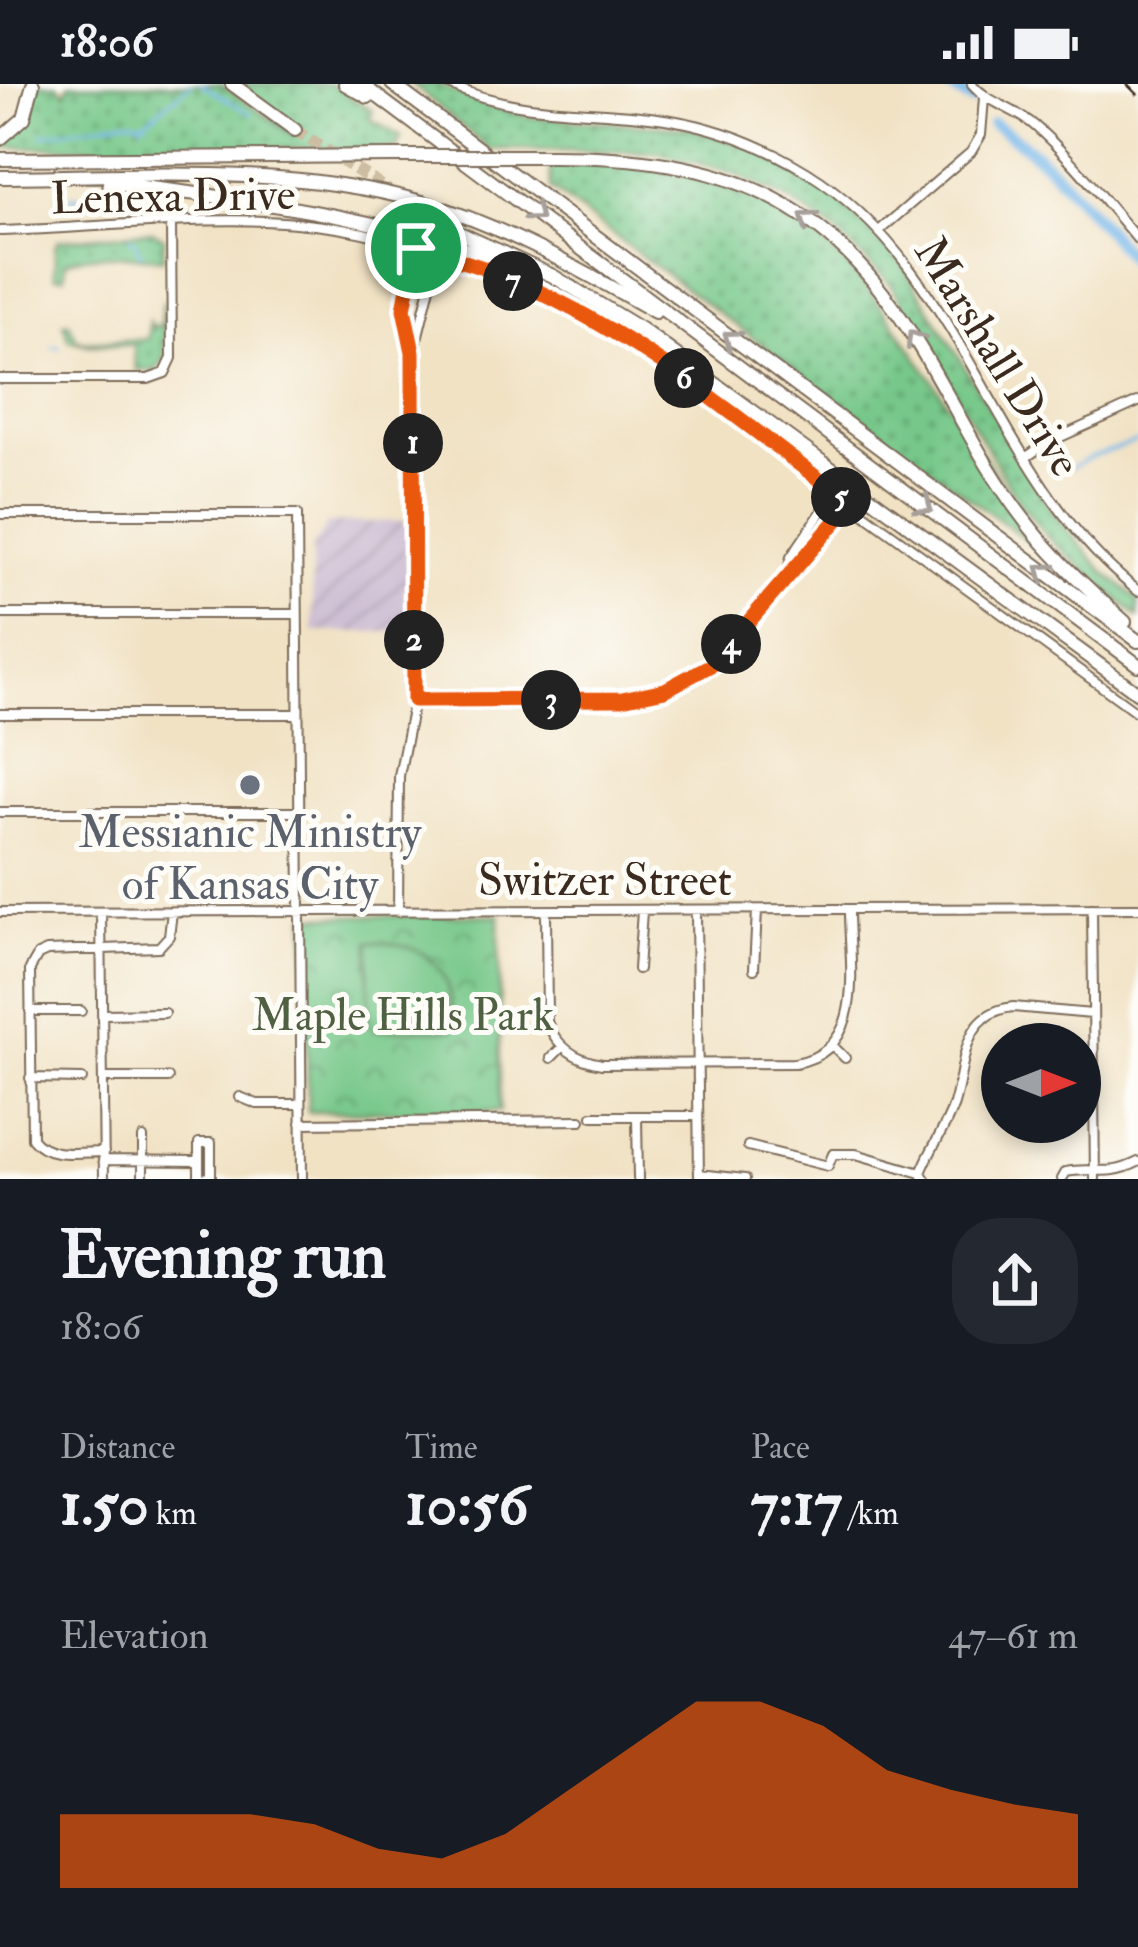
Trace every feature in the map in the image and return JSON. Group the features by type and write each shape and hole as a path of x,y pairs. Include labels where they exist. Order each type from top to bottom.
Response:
{"highway":[{"path":"0,139 24,118 33,84"},
{"path":"232,84 295,130"},
{"path":"345,84 406,118"},
{"path":"361,84 1138,665"},
{"path":"392,84 1138,637"},
{"path":"0,158 646,158 706,170 766,194 824,231 857,261 890,301 1024,520 1138,637"},
{"path":"0,177 266,177 391,194 524,242 697,335"},
{"path":"54,177 173,190 398,228 515,266 620,316"},
{"path":"438,223 554,277 620,316 1138,693"}],"street":[{"name":"Marshall Drive","path":"447,84 534,110 670,120 722,133 812,175 879,231 925,289 1048,499 1081,540 1138,591"},
{"path":"972,84 984,97 1008,106 1037,127 1138,240"},
{"path":"879,231 971,152 982,129 984,97"},
{"name":"Lenexa Drive","path":"0,231 241,220 324,227 416,248 501,275 643,350 1138,713"},
{"path":"0,380 162,376 172,358 171,223"},
{"path":"398,912 399,776 414,700 413,352 404,309 416,248"},
{"path":"413,352 438,255"},
{"path":"1025,458 1047,443 1138,402"},
{"path":"787,576 791,557 835,492"},
{"path":"414,700 622,699 681,683 711,665 851,504"},
{"path":"0,514 296,514 302,1179"},
{"path":"0,614 297,614"},
{"path":"0,714 296,714"},
{"path":"0,812 297,812"},
{"path":"1091,1177 1092,908"},
{"name":"Switzer Street","path":"0,912 1138,908"},
{"path":"638,969 642,911"},
{"path":"696,911 699,1176 745,1179"},
{"path":"754,969 758,911"},
{"path":"546,912 545,1014 562,1046 572,1055 602,1064 698,1064 795,1063 814,1058 832,1045 843,1032 849,1013 849,911"},
{"path":"101,912 104,1179"},
{"path":"172,912 169,936 159,947 38,955 30,969 31,1130 35,1144 51,1152 197,1161"},
{"path":"748,1147 828,1166 833,1154 842,1151 923,1176 953,1105 962,1056 975,1025 1000,1008 1013,1006 1092,1014"},
{"path":"30,1012 81,1011"},
{"path":"104,1014 164,1013"},
{"path":"832,1045 845,1058"},
{"path":"551,1058 562,1046"},
{"path":"31,1078 82,1078"},
{"path":"104,1078 168,1078"},
{"path":"240,1097 257,1104 301,1104"},
{"path":"593,1117 698,1115"},
{"path":"637,1117 638,1179"},
{"path":"301,1123 581,1120"},
{"path":"143,1138 143,1179"},
{"path":"1091,1177 1138,1162"},
{"path":"1062,1179 1066,1172 1082,1168 1091,1177"}],"shaded area":[{"path":"407,521 406,632 313,632 312,547 328,523"}],"green space":[{"path":"37,84 57,84 66,93 69,84 221,84 292,135 239,84 330,84 373,111 370,119 401,137 396,149 0,147 27,123"},
{"path":"412,84 437,84 483,105 530,117 689,128 758,150 834,196 901,262 1056,517 1105,573 1138,599 1138,617 1047,537 1017,499 891,285 835,231 789,200 731,172 656,152 489,149"},
{"path":"619,163 736,191 818,239 884,309 1044,553 551,189 550,165"},
{"path":"152,231 164,238 163,259 85,257 65,263 65,276 55,276 59,240"},
{"path":"163,300 165,359 155,371 136,370 134,345 89,345 69,340 63,323 69,323 77,340 85,342 148,339 149,322 160,327"},
{"name":"Maple Hills Park","path":"499,915 500,1111 308,1112 306,916"},
{"path":"369,942 408,947 434,964 449,992 452,1030 375,1030 369,1023"}],"waterway":[{"path":"142,124 191,84"},
{"path":"201,84 251,114"},
{"path":"945,84 972,100"},
{"path":"41,135 125,120 145,122"},
{"path":"993,124 1053,171 1138,266"},
{"path":"62,208 75,195"},
{"path":"71,198 243,209"},
{"path":"129,238 141,254"},
{"path":"53,347 60,347"},
{"path":"1071,468 1138,441"}],"tunnel":[{"path":"295,130 438,223"}],"railway":[{"path":"1127,84 1138,95"}],"place":[{"name":"Messianic Ministry of Kansas City","path":"250,785"}],"route":[{"path":"416,248 501,275 602,326 693,385 851,504 724,653 697,675 649,695 622,699 414,700 413,352 404,309 416,248"}]}
